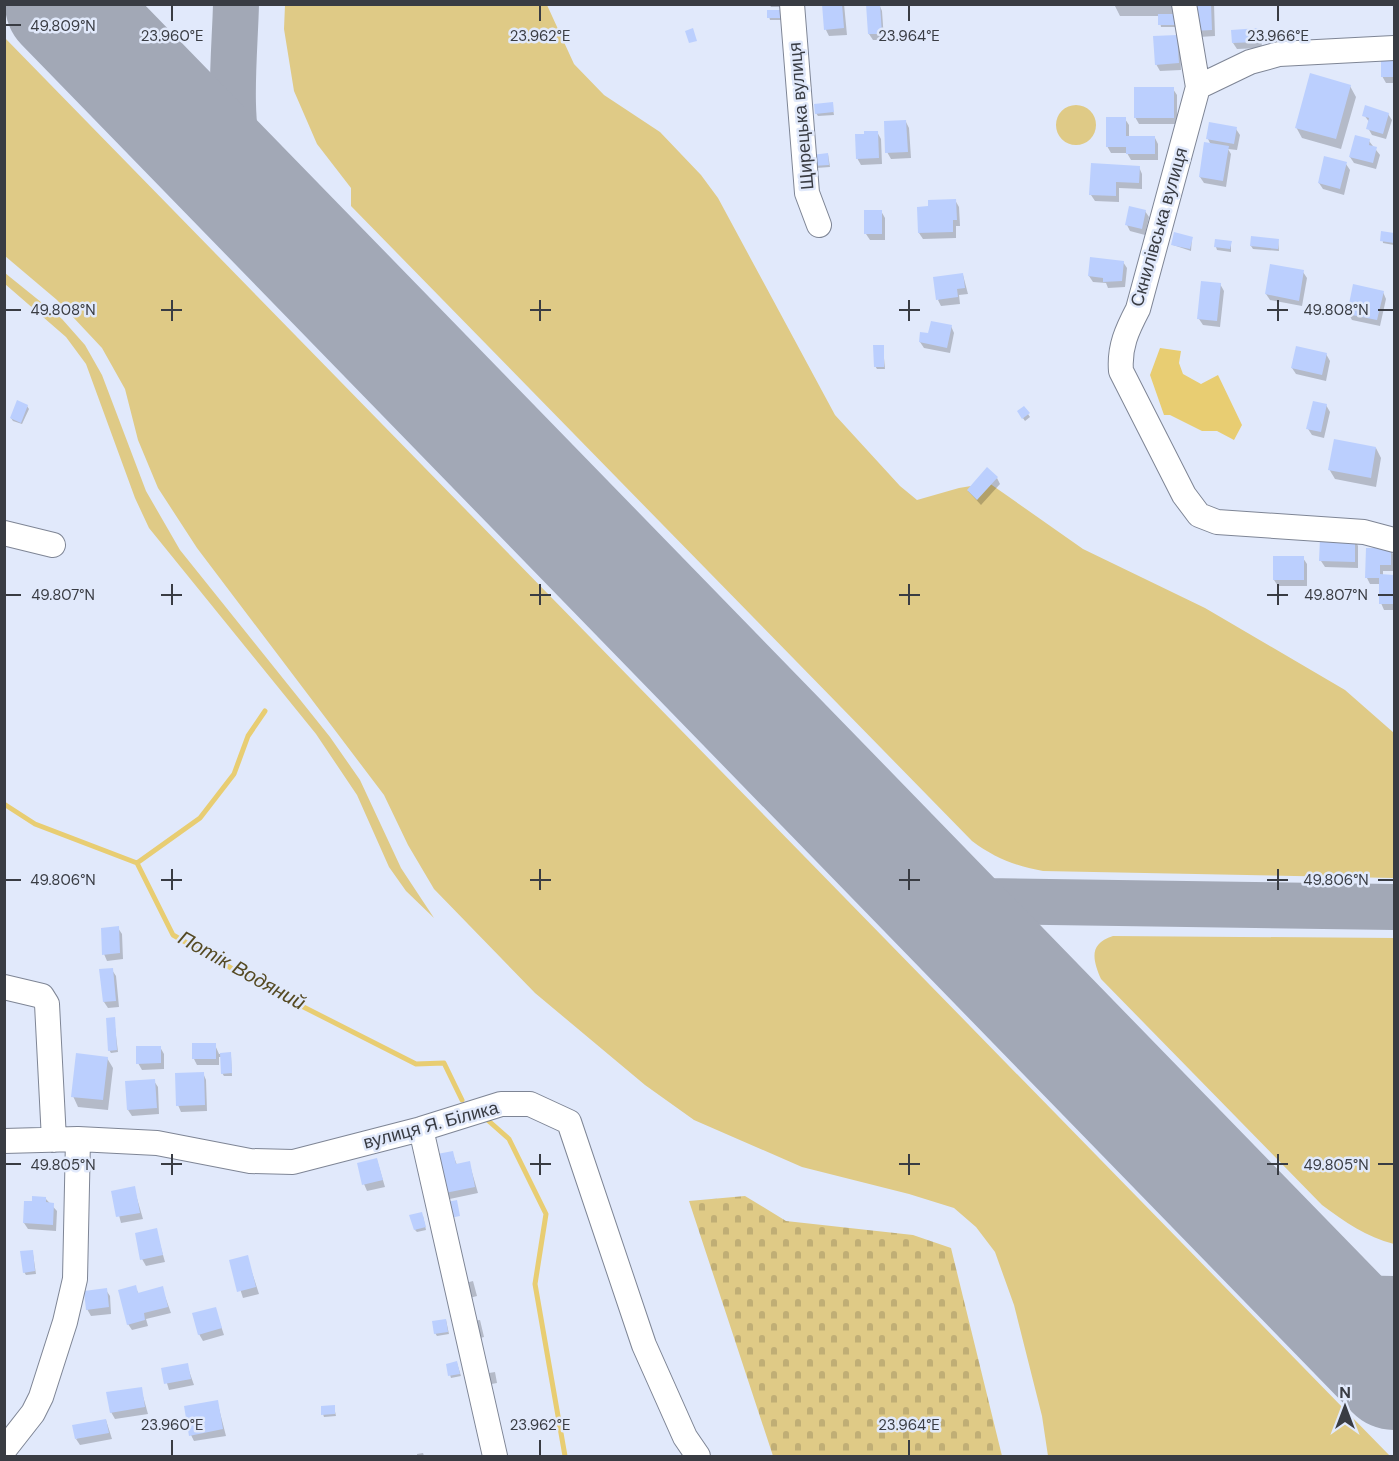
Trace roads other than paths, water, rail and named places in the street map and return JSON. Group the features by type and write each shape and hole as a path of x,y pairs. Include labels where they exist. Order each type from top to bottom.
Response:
{"street":[{"name":"Щирецька вулиця","path":"792,4 807,193 819,225"},
{"name":"Скнилівська вулиця","path":"1184,4 1198,87 1138,309 1125,334 1120,357 1121,371 1184,495 1199,515 1217,522 1365,532 1395,540"},
{"path":"1198,87 1250,62 1279,54 1395,48"},
{"path":"4,533 53,545"},
{"path":"4,987 42,996 47,1004 66,1140 75,1279 68,1311 41,1397 33,1413 4,1450"},
{"name":"вулиця Я. Білика","path":"4,1141 66,1140 156,1143 250,1161 293,1162 421,1129 501,1104 531,1104 569,1122 644,1345 685,1437 698,1456"},
{"path":"421,1129 495,1456"}],"waterway":[{"path":"137,863 200,818 234,774 248,736 265,711"},
{"name":"Потік Водяний","path":"4,804 35,824 137,863 173,935 270,990 416,1064 444,1063 462,1100"},
{"name":"Потік Водяний","path":"483,1116 509,1139 546,1214 535,1284 565,1456"}]}
